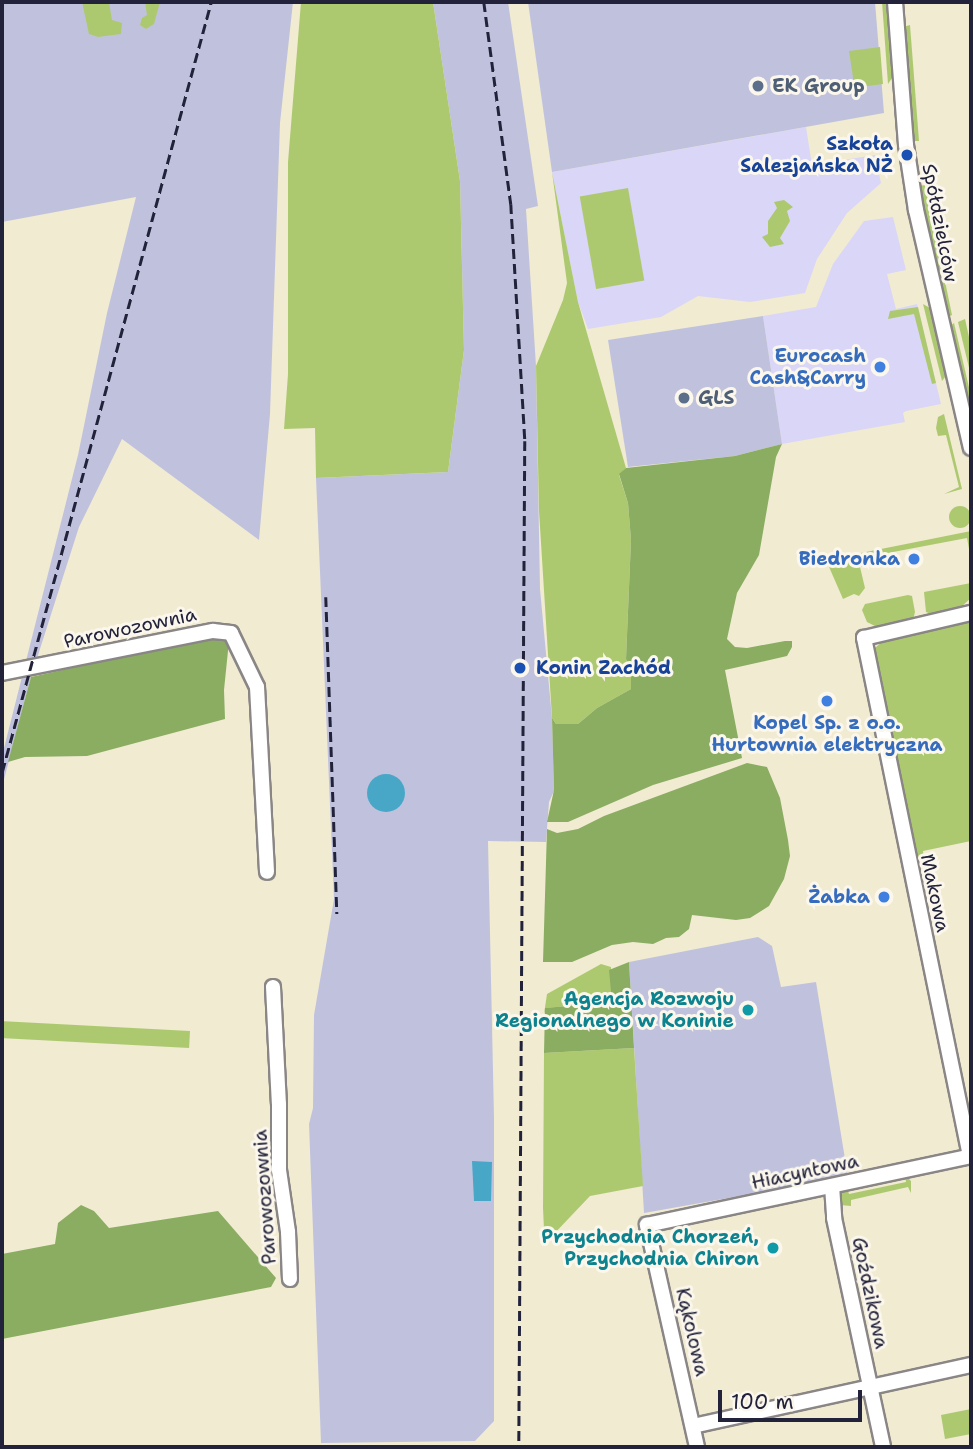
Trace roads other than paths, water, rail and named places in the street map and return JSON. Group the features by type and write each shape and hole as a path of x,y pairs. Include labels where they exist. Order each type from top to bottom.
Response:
{"street":[{"name":"Spółdzielców","path":"895,2 906,145 918,221 971,448"},
{"path":"936,621 971,605"},
{"path":"936,621 971,613"},
{"name":"Makowa","path":"936,621 864,638 971,1156"},
{"name":"Parowozownia","path":"2,673 213,631 231,633 257,687 267,872"},
{"name":"Parowozownia","path":"273,987 279,1104 279,1170 288,1232 290,1279"},
{"name":"Hiacyntowa","path":"647,1224 971,1156"},
{"name":"Goździkowa","path":"832,1186 834,1218 883,1447"},
{"name":"Kąkolowa","path":"647,1224 697,1447"},
{"path":"693,1426 971,1365"}],"water":[{"path":"386,774 399,780 405,793 399,806 386,812 373,806 367,793 373,780"},
{"path":"472,1161 492,1162 491,1201 474,1201"}],"railway":[{"path":"2,772 211,2"},
{"path":"484,2 511,204 525,441 519,1447"},
{"path":"326,597 337,914"}],"place":[{"name":"EK Group","path":"758,86"},
{"name":"Szkoła Salezjańska NŻ","path":"907,155"},
{"name":"Eurocash Cash&Carry","path":"880,367"},
{"name":"GLS","path":"684,398"},
{"name":"Biedronka","path":"914,559"},
{"name":"Konin Zachód","path":"520,668"},
{"name":"Kopel Sp. z o.o. Hurtownia elektryczna","path":"827,701"},
{"name":"Żabka","path":"884,897"},
{"name":"Agencja Rozwoju Regionalnego w Koninie","path":"748,1010"},
{"name":"Przychodnia Chorzeń, Przychodnia Chiron","path":"773,1248"}]}
